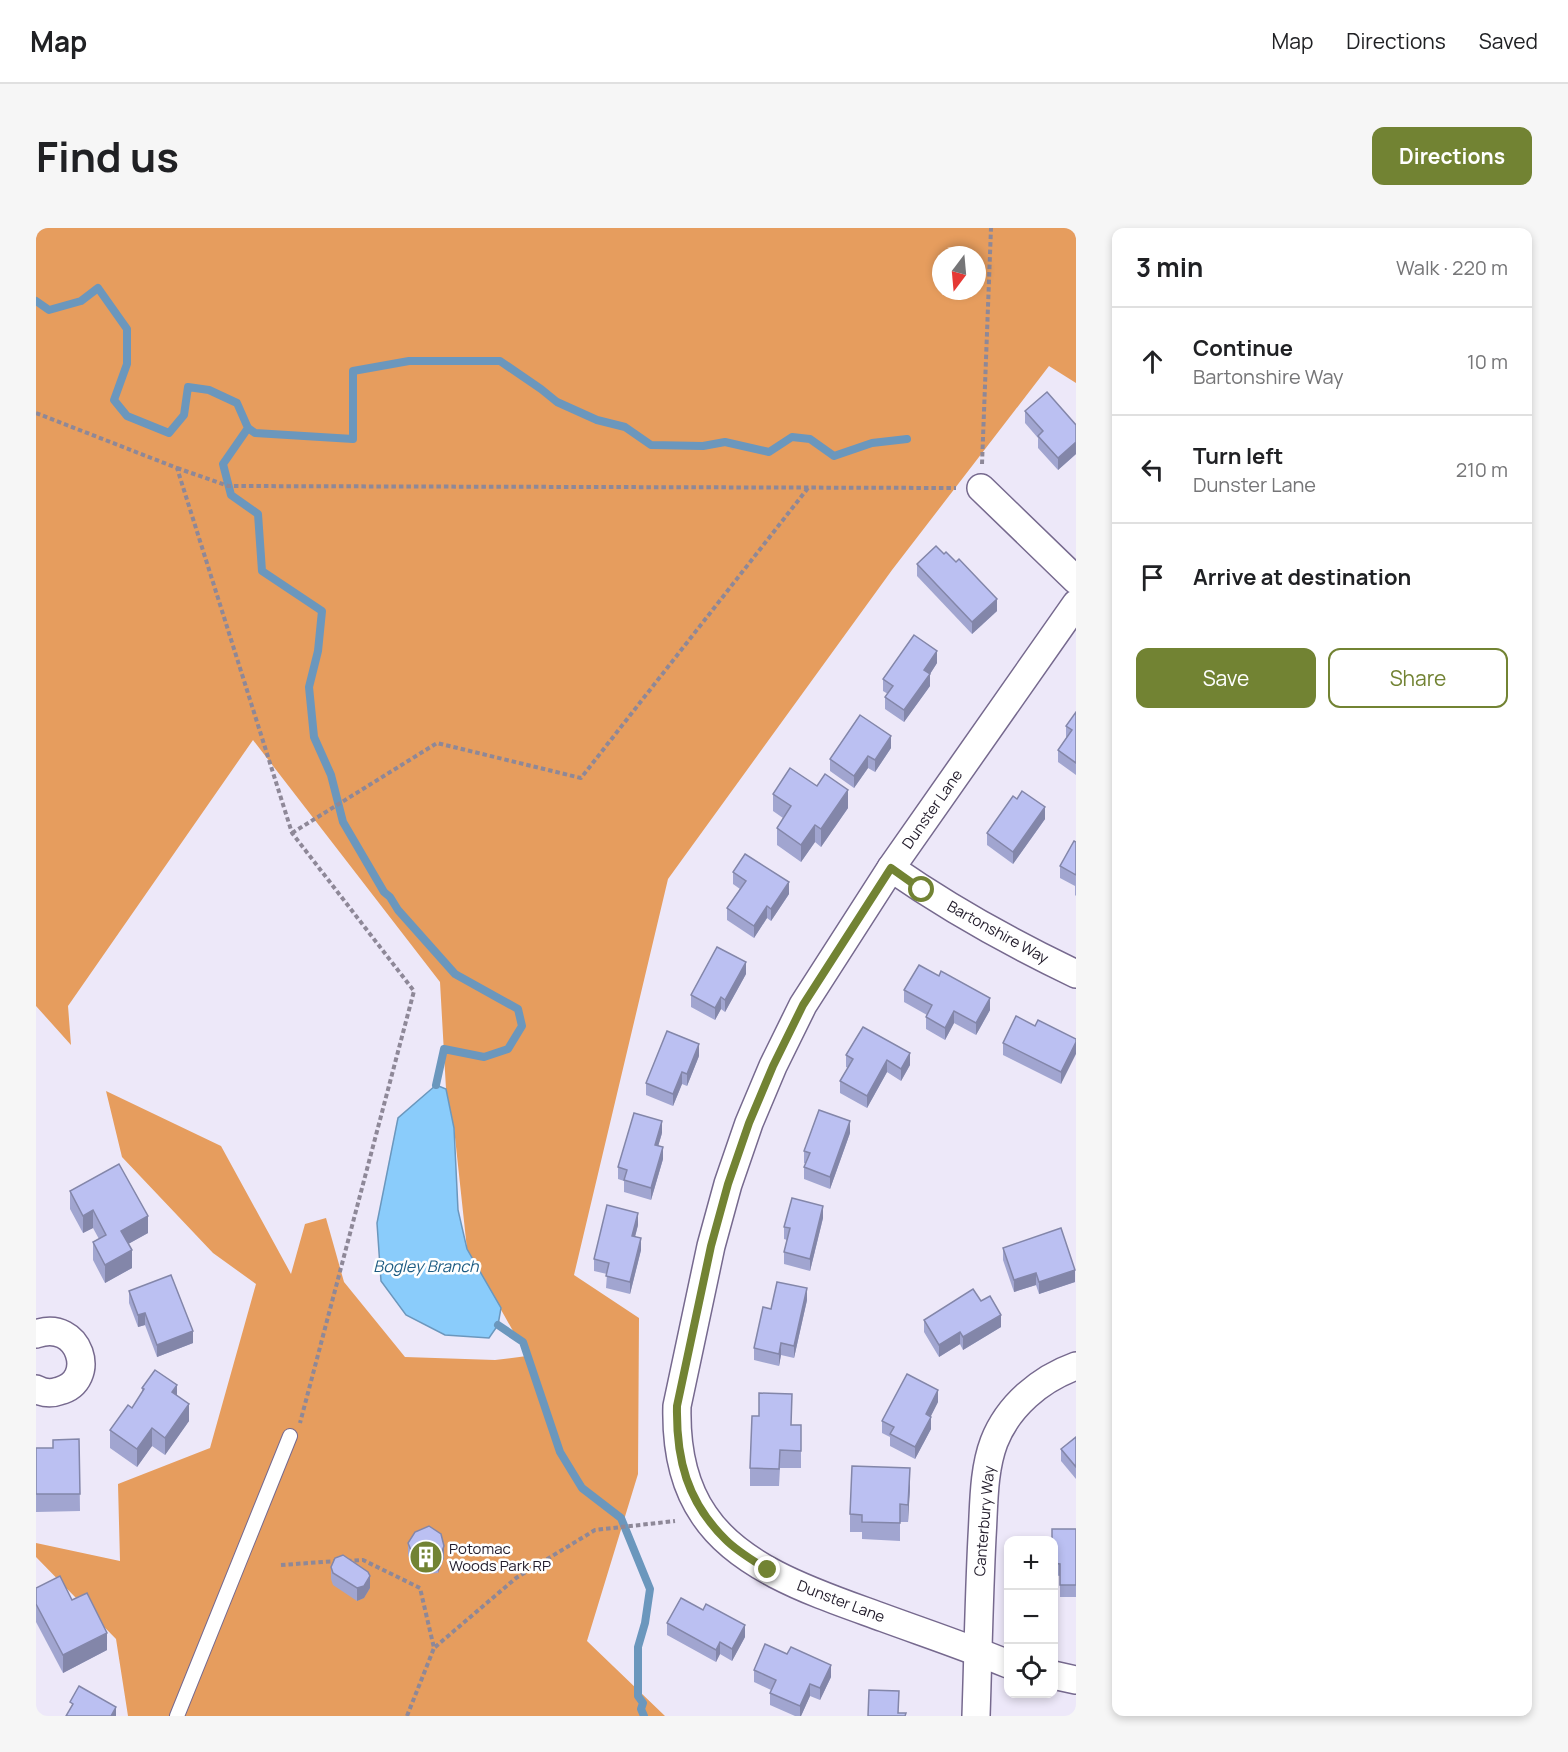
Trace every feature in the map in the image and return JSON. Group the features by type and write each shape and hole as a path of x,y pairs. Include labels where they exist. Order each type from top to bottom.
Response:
{"street":[{"path":"981,488 1076,580"},
{"name":"Dunster Lane","path":"1004,1662 812,1592 768,1570 728,1542 704,1516 690,1491 682,1464 677,1432 677,1406 711,1246 728,1184 749,1123 773,1066 803,1005 891,868 1076,604"},
{"name":"Bartonshire Way","path":"891,868 978,924 1076,974"},
{"path":"36,1389 51,1393 62,1391 78,1376 81,1366 76,1345 69,1337 59,1332 37,1328"},
{"name":"Canterbury Way","path":"976,1716 979,1652 978,1608 988,1461 995,1441 1011,1413 1031,1392 1062,1371 1076,1366"},
{"path":"1058,1676 1076,1680"}],"lane":[{"path":"177,1716 294,1435"}],"path":[{"path":"36,412 228,486 981,488 991,228"},
{"path":"177,468 292,832 414,991 294,1435"},
{"path":"292,832 437,743 581,778 808,488"},
{"path":"407,1716 434,1648 516,1578 595,1530 675,1521"},
{"path":"281,1565 363,1560 420,1588 434,1648"}],"shaded area":[{"path":"36,228 1076,228 1076,383 1049,366 892,570 668,879 574,1275 639,1318 638,1474 587,1641 665,1716 128,1716 116,1639 36,1557 36,1543 120,1561 118,1484 210,1448 256,1284 213,1253 122,1157 106,1091 221,1146 291,1274 305,1224 326,1218 344,1282 405,1357 495,1360 527,1356 467,1249 454,1128 446,1089 440,982 253,740 68,1006 71,1045 36,1006"}],"water":[{"name":"Bogley Branch","path":"436,1085 446,1089 454,1128 458,1210 467,1249 501,1308 498,1325 489,1338 445,1335 406,1315 381,1281 377,1223 398,1118"}],"building":[{"path":"1047,392 1076,425 1076,442 1058,458 1038,436 1043,431 1025,411"},
{"path":"936,546 956,562 959,559 997,599 972,622 917,564"},
{"path":"914,635 937,651 924,670 930,674 904,710 885,697 893,686 883,679"},
{"path":"1076,712 1076,763 1058,750 1072,730 1066,726"},
{"path":"860,715 891,736 875,760 868,756 854,776 830,759"},
{"path":"790,768 817,786 825,774 848,790 821,829 815,825 801,845 777,828 791,806 773,794"},
{"path":"1022,791 1045,807 1013,852 987,833 1013,796 1017,799"},
{"path":"1074,841 1076,842 1076,875 1060,866"},
{"path":"745,854 789,882 771,909 767,906 754,926 727,908 746,881 733,872"},
{"path":"717,947 746,962 725,1000 721,997 715,1008 691,995"},
{"path":"919,965 939,976 941,971 990,998 976,1023 954,1011 945,1028 926,1017 932,1005 904,990"},
{"path":"1016,1016 1035,1026 1038,1020 1076,1039 1061,1072 1003,1043"},
{"path":"863,1027 910,1053 901,1069 887,1060 867,1096 840,1081 853,1059 846,1055"},
{"path":"667,1031 699,1044 687,1074 682,1072 673,1094 646,1083"},
{"path":"819,1110 850,1121 830,1177 804,1167 810,1153 804,1151"},
{"path":"634,1113 662,1121 655,1145 663,1147 651,1188 624,1180 627,1170 618,1167"},
{"path":"119,1164 148,1216 121,1231 132,1250 105,1265 93,1242 106,1235 93,1210 83,1216 70,1191"},
{"path":"792,1198 823,1206 810,1259 784,1252 790,1228 784,1227"},
{"path":"607,1205 638,1213 632,1236 641,1238 630,1282 606,1276 609,1263 594,1259"},
{"path":"1061,1228 1075,1270 1039,1282 1036,1273 1014,1280 1003,1248"},
{"path":"171,1275 193,1331 157,1345 145,1313 138,1315 129,1291"},
{"path":"777,1282 807,1288 794,1346 781,1343 779,1354 754,1348 763,1307 771,1309"},
{"path":"973,1289 981,1301 990,1296 1001,1315 963,1337 960,1332 939,1345 924,1320"},
{"path":"155,1370 177,1385 172,1392 189,1404 165,1438 152,1428 137,1449 110,1430 128,1405 132,1408 144,1389 142,1388"},
{"path":"907,1374 938,1390 926,1414 931,1417 915,1447 890,1434 894,1427 882,1421"},
{"path":"759,1393 792,1394 791,1425 801,1425 801,1451 780,1450 779,1469 750,1468 752,1416 759,1416"},
{"path":"1076,1437 1076,1467 1061,1449"},
{"path":"79,1439 80,1494 36,1494 36,1448 53,1448 53,1440"},
{"path":"852,1466 910,1468 908,1505 900,1504 900,1523 862,1522 862,1515 850,1514"},
{"path":"429,1526 441,1534 444,1546 438,1561 425,1562 413,1555 408,1543 415,1532"},
{"path":"1052,1529 1076,1529 1076,1585 1060,1585 1058,1536 1052,1536"},
{"path":"343,1555 368,1572 370,1576 364,1586 357,1588 333,1573 331,1567 335,1558"},
{"path":"60,1576 72,1600 87,1593 107,1633 63,1655 36,1604 36,1588"},
{"path":"681,1598 703,1610 706,1604 745,1625 732,1649 720,1642 716,1650 667,1623"},
{"path":"765,1644 787,1654 791,1647 831,1665 820,1688 810,1684 800,1706 770,1693 776,1680 754,1670"},
{"path":"79,1686 116,1707 111,1716 66,1716 73,1704 70,1702"},
{"path":"869,1690 899,1691 898,1713 906,1713 905,1716 868,1716"}],"waterway":[{"name":"Bogley Branch","path":"36,301 49,310 81,301 98,288 127,329 127,364 114,400 127,416 169,433 184,415 188,387 209,390 237,403 248,428 223,464 231,495 258,514 262,571 322,611 318,651 309,687 314,737 331,775 343,822 384,892 455,974 518,1009 522,1026 508,1049 484,1057 444,1049 436,1085"},
{"path":"248,428 255,433 353,439 353,371 409,361 500,361 557,402 597,420 625,427 651,445 703,446 725,442 769,452 792,437 810,439 834,456 872,443 907,439"},
{"name":"Bogley Branch","path":"498,1325 523,1342 560,1452 582,1488 621,1518 650,1589 645,1623 638,1647 638,1696 643,1703 641,1709 644,1716"}],"place":[{"name":"Potomac Woods Park RP","path":"426,1557"}],"route":[{"path":"768,1570 728,1542 704,1516 690,1491 682,1464 677,1432 677,1406 711,1246 728,1184 749,1123 773,1066 803,1005 891,868 922,890"}]}
